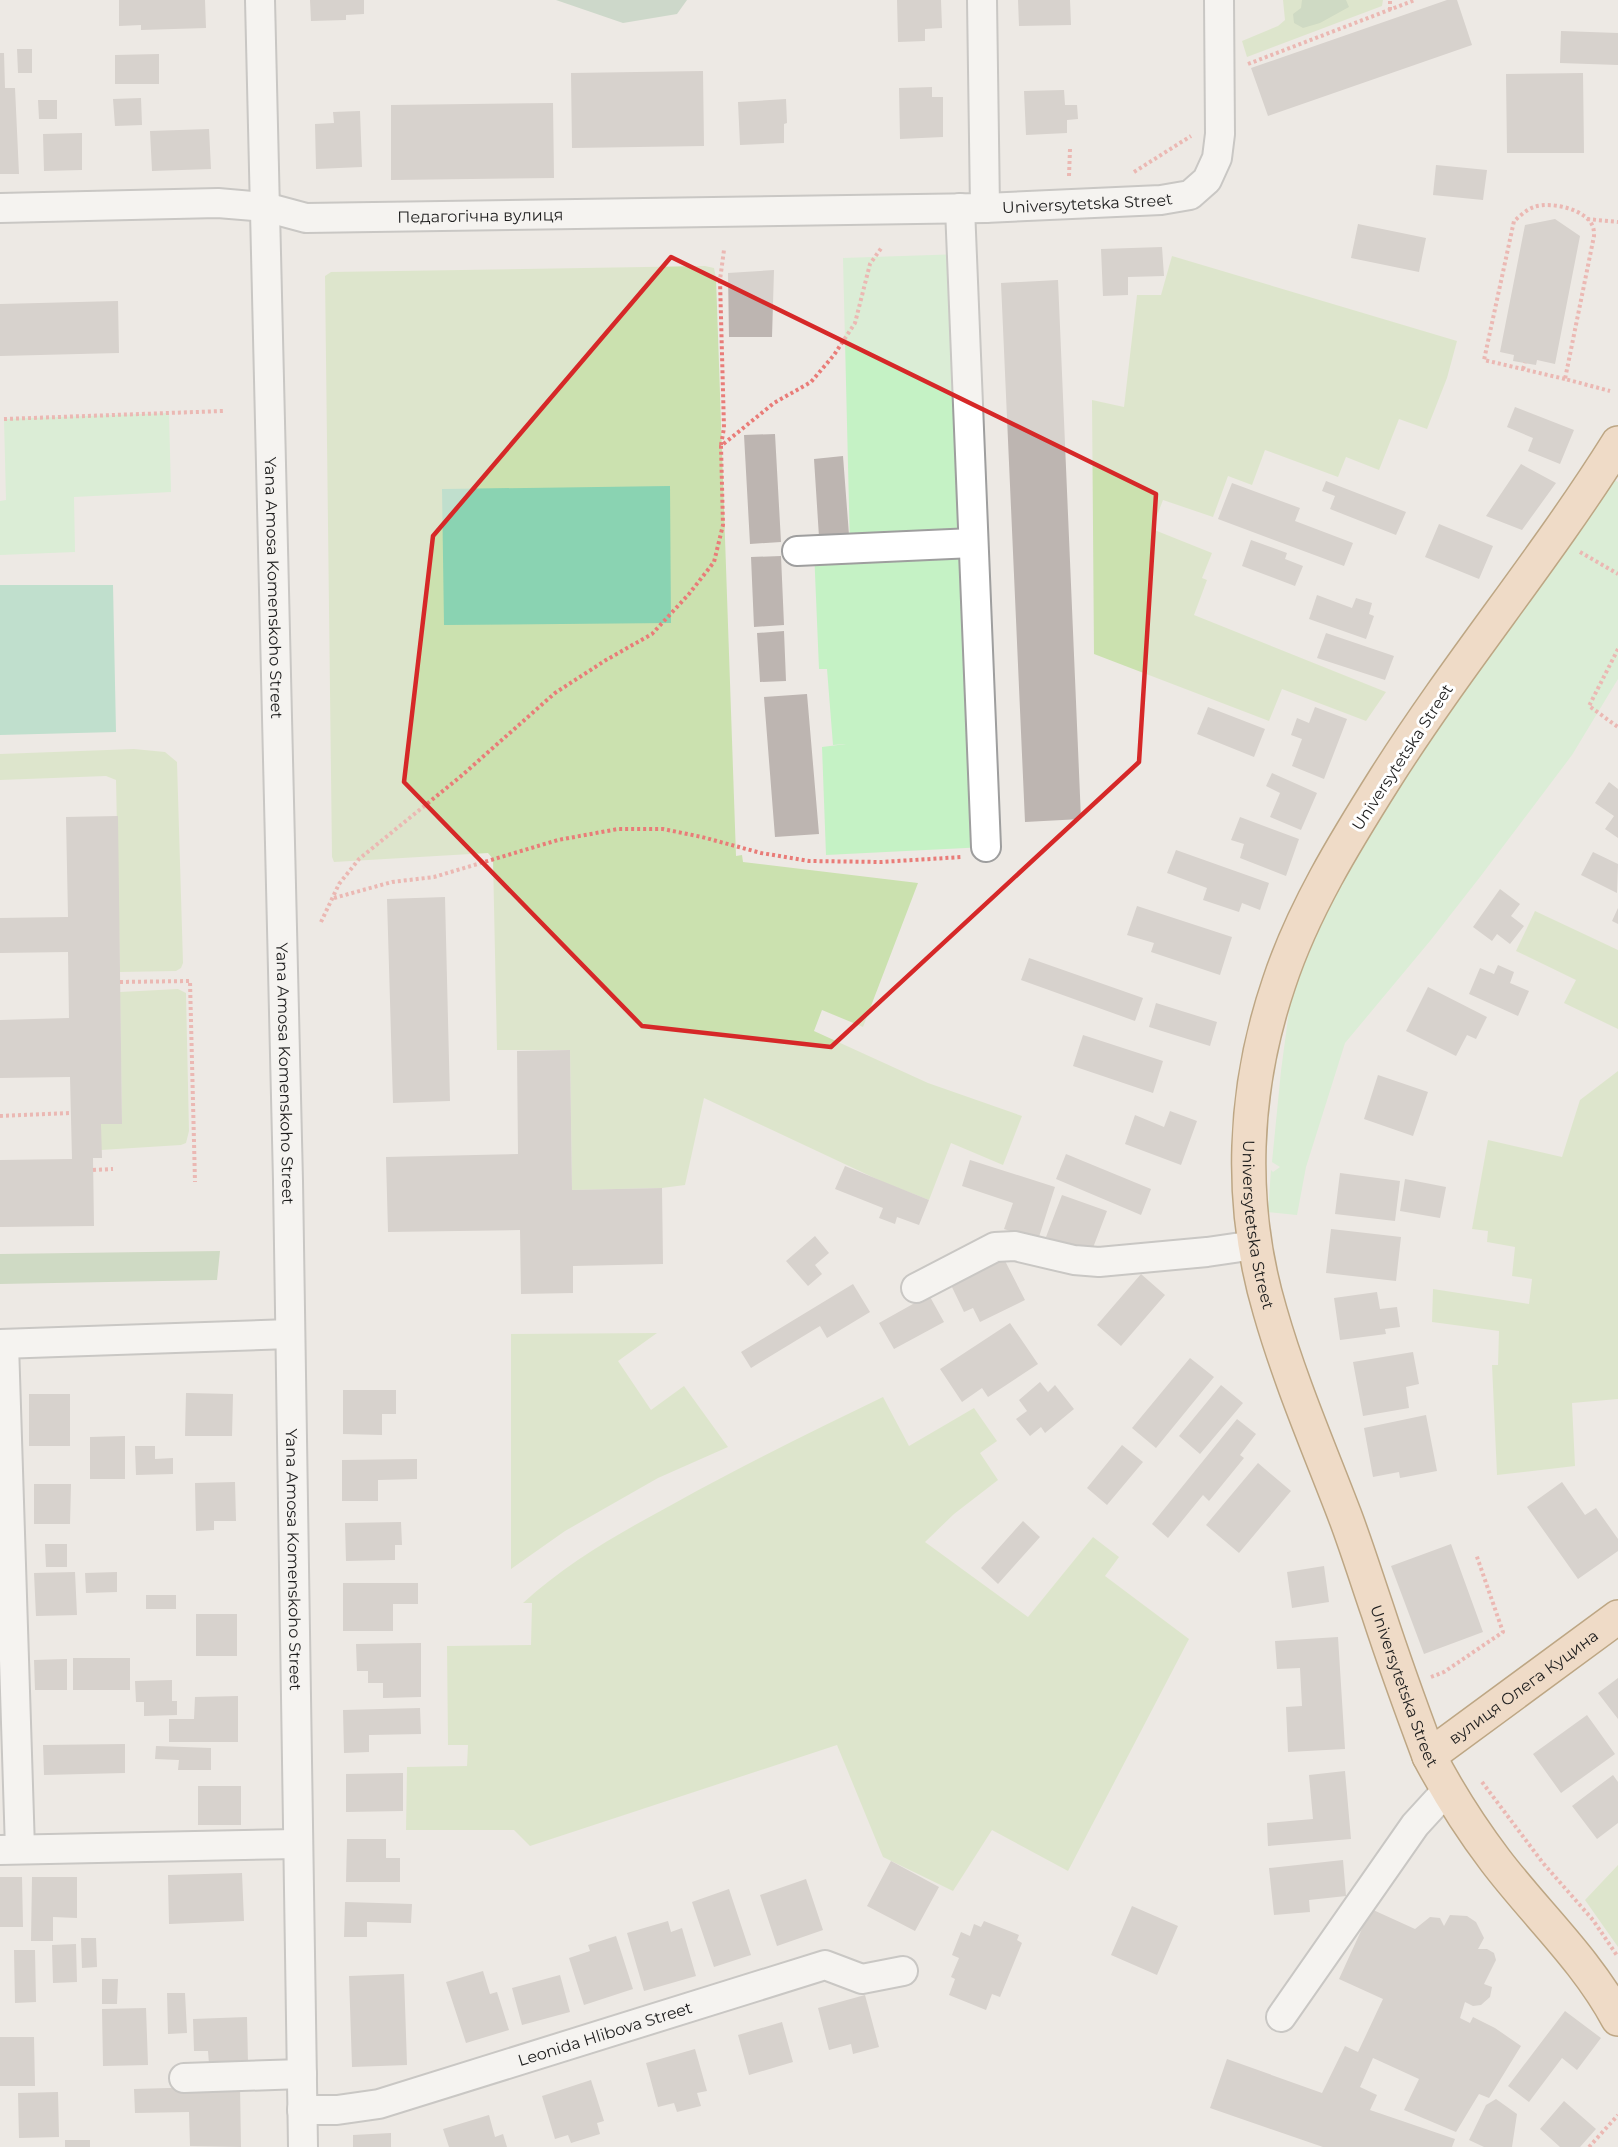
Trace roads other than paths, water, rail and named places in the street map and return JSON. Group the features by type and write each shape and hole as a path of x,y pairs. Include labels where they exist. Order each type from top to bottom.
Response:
{"main road":[{"name":"Universytetska Street","path":"1618,443 1586,493 1451,681 1388,775 1342,849 1312,905 1280,980 1263,1036 1252,1093 1248,1201 1269,1310 1297,1393 1347,1521 1428,1756 1447,1790 1495,1860 1589,1974 1618,2019"},
{"name":"вулиця Олега Куцина","path":"1428,1756 1618,1617"}],"street":[{"name":"Yana Amosa Komenskoho Street","path":"261,0 288,1181 303,2147"},
{"path":"978,851 973,208 982,0"},
{"name":"Universytetska Street","path":"973,208 1161,200 1190,195 1207,180 1217,158 1220,134 1219,0"},
{"name":"Педагогічна вулиця","path":"0,208 218,203 265,207 306,218 973,208"},
{"path":"797,551 974,543"},
{"path":"916,1288 995,1247 1015,1246 1074,1260 1100,1262 1255,1245"},
{"path":"290,1334 2,1344 10,1849 297,1844"},
{"path":"1281,2017 1415,1825 1447,1790"},
{"name":"Leonida Hlibova Street","path":"302,2110 337,2110 379,2104 825,1965 862,1979 903,1971"},
{"path":"184,2078 302,2074"}]}
